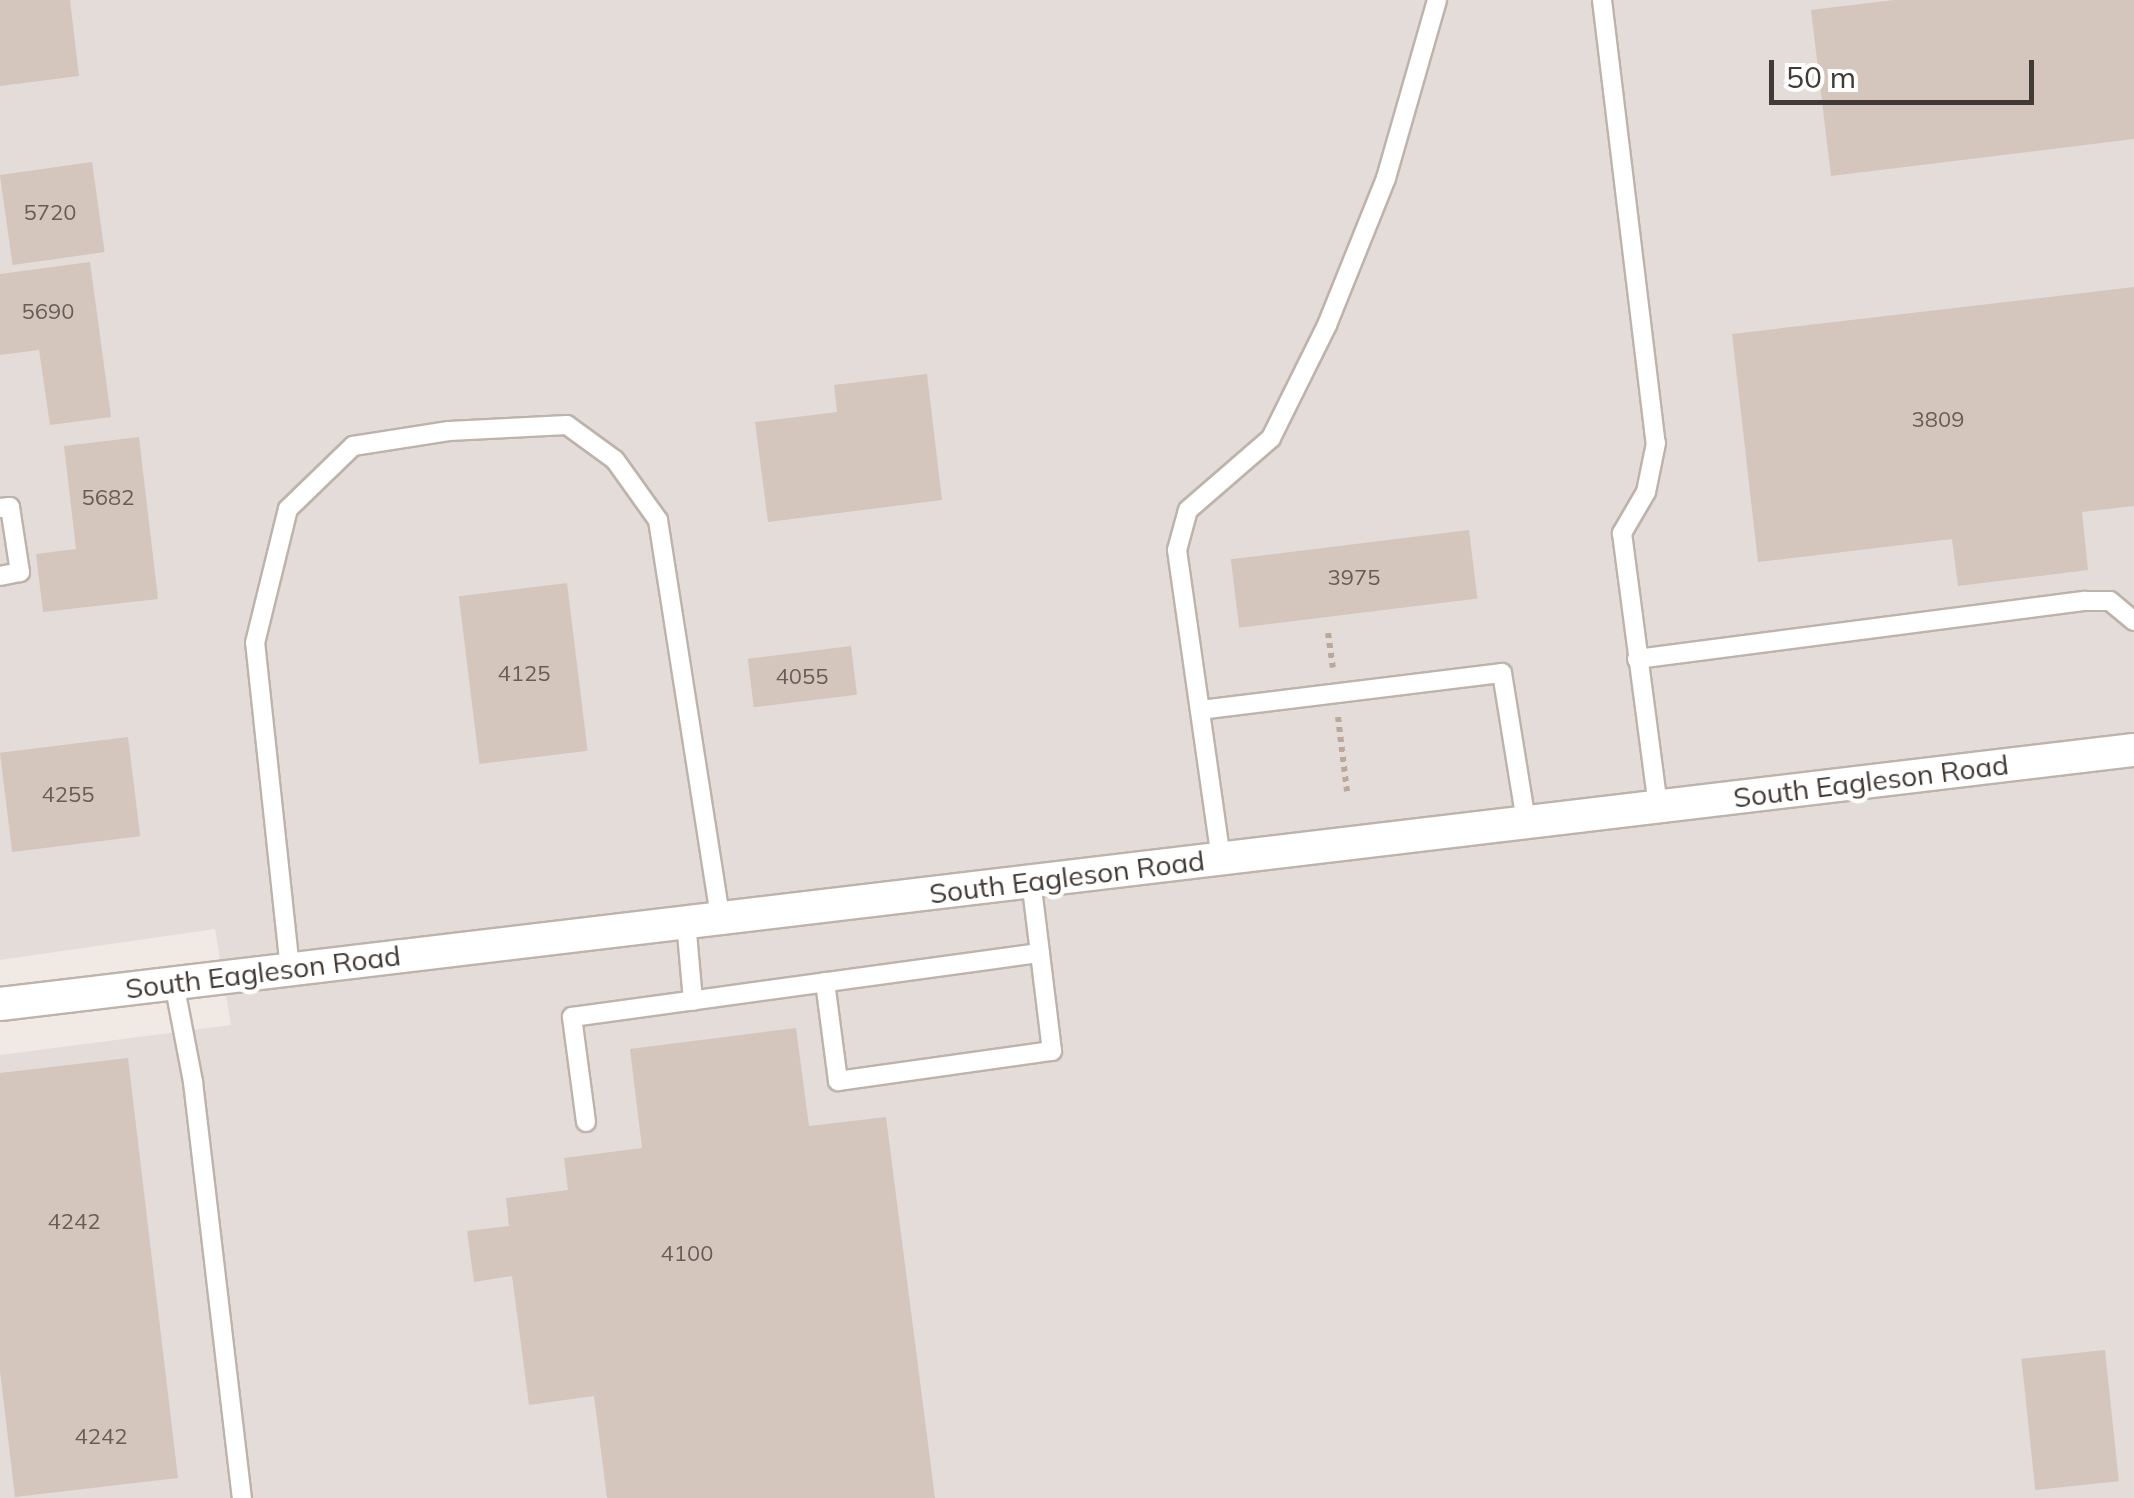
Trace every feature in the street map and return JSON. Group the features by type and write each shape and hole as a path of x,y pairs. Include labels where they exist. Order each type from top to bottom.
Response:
{"street":[{"name":"South Eagleson Road","path":"0,1004 2134,750"}],"lane":[{"path":"1221,859 1177,550 1188,510 1271,438 1327,325 1386,178 1436,0"},
{"path":"1602,0 1656,442 1646,492 1622,532 1658,807"},
{"path":"290,969 254,643 288,509 353,446 449,431 567,426 614,460 658,520 720,918"},
{"path":"0,508 10,507 20,572 0,576"},
{"path":"1636,659 2085,601 2110,601 2134,621"},
{"path":"1200,710 1502,673 1526,822"},
{"path":"825,982 838,1081 1052,1051 1031,882"},
{"path":"686,922 693,1001"},
{"path":"586,1122 572,1018 1040,953"},
{"path":"174,983 193,1082 242,1498"}],"path":[{"path":"1328,633 1333,668"},
{"path":"1337,711 1346,790"}],"shaded area":[{"path":"0,0 2134,0 2134,1498 0,1498 0,1055 231,1025 215,929 0,960"}],"building":[{"path":"0,0 70,0 79,76 0,86"},
{"path":"1894,0 2134,0 2134,139 1831,176 1811,10"},
{"path":"92,162 105,252 13,265 0,175"},
{"path":"90,262 111,417 50,425 39,350 0,355 0,274"},
{"path":"2134,287 2134,506 2082,512 2088,570 1958,586 1952,539 1758,562 1732,334"},
{"path":"927,374 942,500 768,522 755,422 837,412 834,385"},
{"path":"139,437 158,599 43,612 36,554 76,549 64,446"},
{"path":"1469,530 1477,598 1239,628 1231,559"},
{"path":"567,583 588,751 479,764 459,596"},
{"path":"851,646 857,695 754,707 748,659"},
{"path":"128,737 140,836 12,852 0,753"},
{"path":"796,1028 809,1126 886,1117 935,1498 607,1498 594,1396 529,1405 512,1276 474,1282 467,1231 509,1226 506,1198 568,1190 564,1158 642,1148 630,1049"},
{"path":"128,1058 178,1478 15,1497 0,1371 0,1073"},
{"path":"2105,1350 2119,1481 2035,1490 2021,1359"}]}
